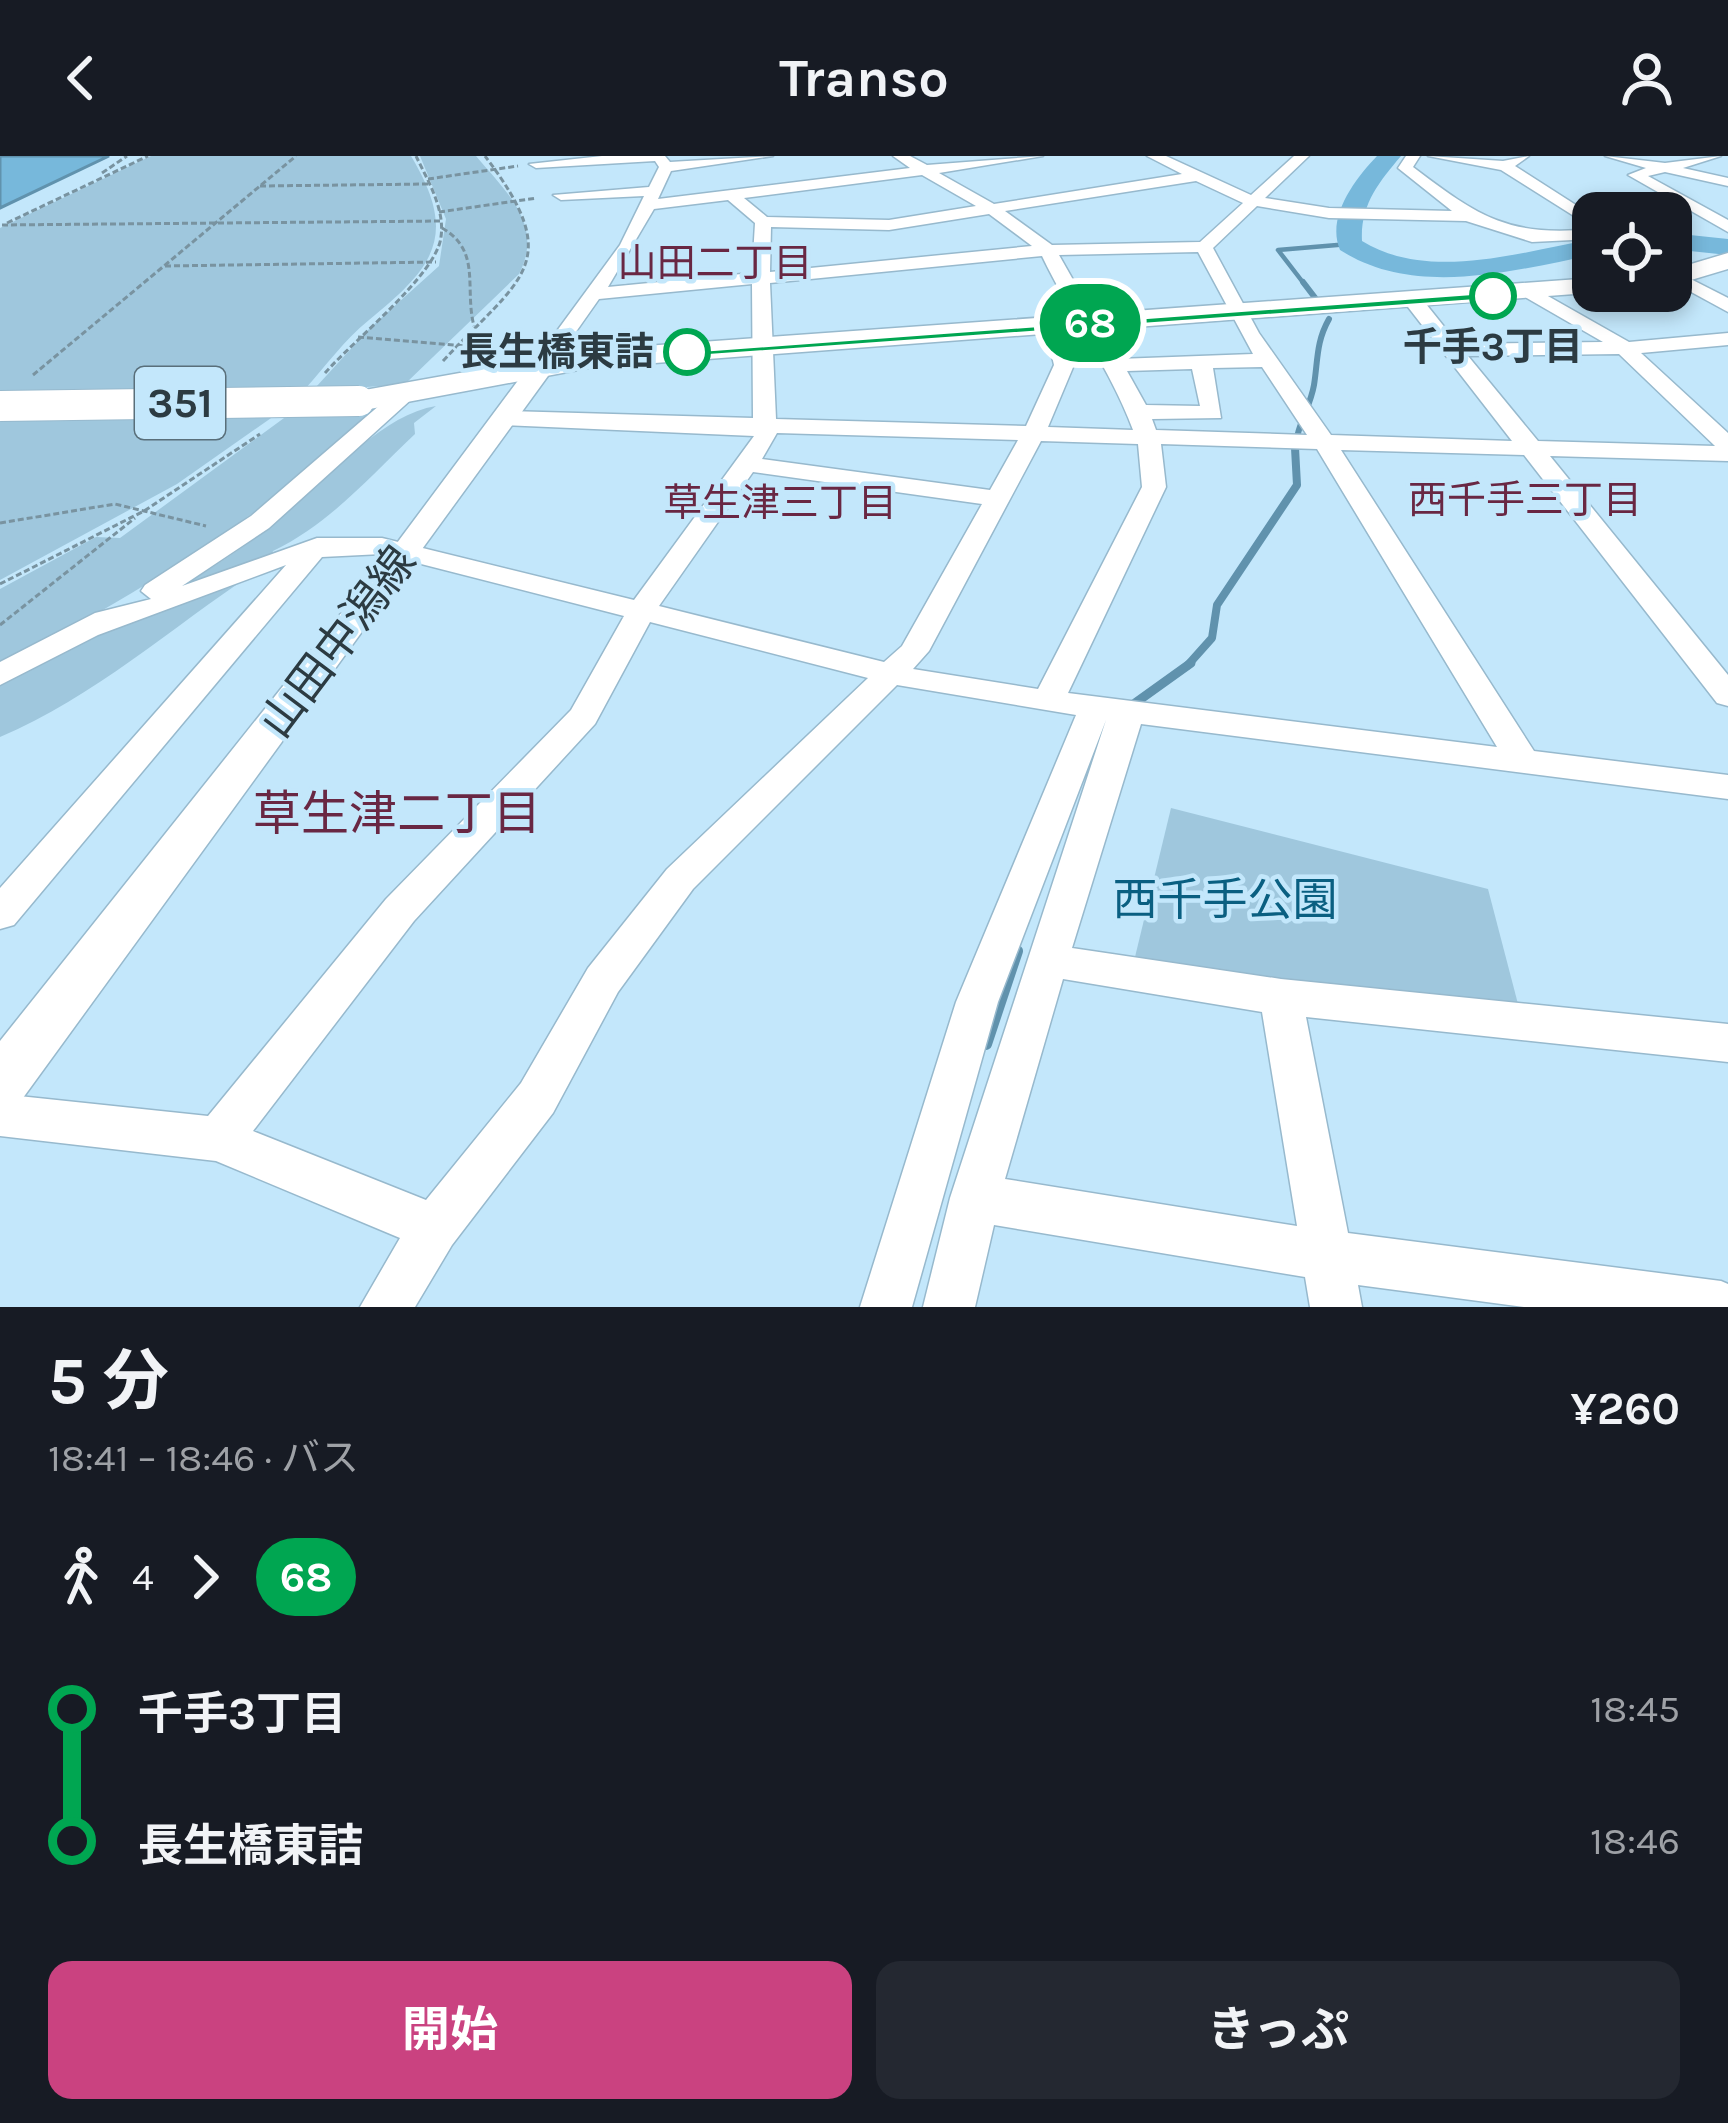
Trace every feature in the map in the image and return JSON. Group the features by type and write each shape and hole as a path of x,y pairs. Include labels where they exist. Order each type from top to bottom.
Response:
{"highway":[{"path":"1692,271 1728,261"},
{"name":"351","path":"0,406 359,401 403,397 589,359 1572,288"}],"main road":[{"name":"山田中潟線","path":"1,1090 540,369"}],"street":[{"path":"536,164 586,158 766,156"},
{"path":"386,1307 435,1228 537,1098 603,980 680,880 914,651 1033,438 1064,365 1070,324 1048,250 992,209 900,156"},
{"path":"561,195 734,197 1036,156"},
{"path":"1154,156 1252,201 1329,213 1466,216"},
{"path":"597,294 1048,250 1204,247 1302,156"},
{"path":"1413,156 1405,168 1491,231 1547,238 1572,236"},
{"path":"1435,156 1505,166 1572,209"},
{"path":"1505,166 1522,156"},
{"path":"1612,156 1728,182"},
{"path":"1714,156 1635,175 1728,227"},
{"path":"580,193 586,158"},
{"path":"540,369 597,294 652,198 661,160"},
{"path":"734,197 763,222 889,225 1199,176"},
{"path":"580,193 596,207"},
{"path":"218,1139 400,910 584,716 640,613 769,427 759,348 763,222"},
{"path":"1204,247 1238,312 1329,445 1523,761"},
{"path":"1692,287 1728,306"},
{"path":"1532,292 1618,348 1725,455"},
{"path":"1415,303 1728,696"},
{"path":"1048,701 1154,487 1139,412 1113,365 1070,324"},
{"path":"1455,350 1618,348 1728,339"},
{"path":"1113,365 1270,360"},
{"path":"1139,412 1214,413 1201,361"},
{"path":"0,675 88,628 260,522 403,397"},
{"path":"504,418 1033,438 1725,455"},
{"path":"746,464 998,499"},
{"path":"88,628 146,614 271,556 317,546 409,550 889,675 1048,701 1728,787"},
{"path":"0,914 317,546"},
{"path":"949,1307 974,1198 1045,960 1112,709"},
{"path":"886,1307 977,1002 1112,709"},
{"path":"1045,960 1281,997 1728,1042"},
{"path":"1281,997 1336,1307"},
{"path":"1,1090 218,1139 435,1228"},
{"path":"974,1198 1328,1256 1721,1307"}],"path":[{"path":"100,175 127,156"},
{"path":"1,225 148,156"},
{"path":"35,374 296,156"},
{"path":"434,371 521,277 536,250 532,224 520,200 485,156"},
{"path":"260,186 428,182 505,168"},
{"path":"439,212 528,199"},
{"path":"1,225 441,220"},
{"path":"442,228 455,233 470,255 474,326"},
{"path":"164,266 436,262"},
{"path":"357,337 492,349"},
{"path":"0,523 115,504 223,530"},
{"path":"0,625 144,511"},
{"path":"0,584 91,536"}],"green space":[{"path":"151,156 411,156 434,208 432,248 410,283 351,336 305,389 0,395 0,228"},
{"path":"420,156 476,156 500,184 525,225 526,256 519,274 405,384 367,387 352,413 369,414 240,522 147,584 0,666 0,589 96,537 120,538 295,410 369,329 439,266 446,219"},
{"path":"436,406 414,423 415,434 365,483 313,527 273,551 269,563 105,679 0,737 0,684 199,575 262,533 367,441 413,413"},
{"path":"274,416 177,484 0,580 0,420"},
{"name":"西千手公園","path":"1171,808 1488,889 1518,1004 1163,969 1135,957"}],"shaded area":[{"path":"0,156 109,156 0,208"}],"waterway":[{"path":"1390,156 1366,184 1350,220 1349,244 1372,258 1400,266 1466,268 1572,251"},
{"path":"1692,243 1728,247"},
{"path":"1305,285 1278,250 1349,244"},
{"path":"1303,282 1316,299"},
{"path":"1296,451 1329,319"},
{"path":"1187,666 1212,638 1217,605 1297,485 1295,448"},
{"path":"1187,666 1191,663"},
{"path":"1131,706 1187,666"},
{"path":"1091,757 1109,724"},
{"path":"986,1044 1017,951"}],"bus line":[{"name":"68","path":"687,352 1493,296"}],"place":[{"name":"千手3丁目","path":"1493,296"},
{"name":"長生橋東詰","path":"687,352"}],"district":[{"name":"山田二丁目","path":"715,263"},
{"name":"西千手三丁目","path":"1525,500"},
{"name":"草生津三丁目","path":"780,503"},
{"name":"草生津二丁目","path":"397,814"}]}
